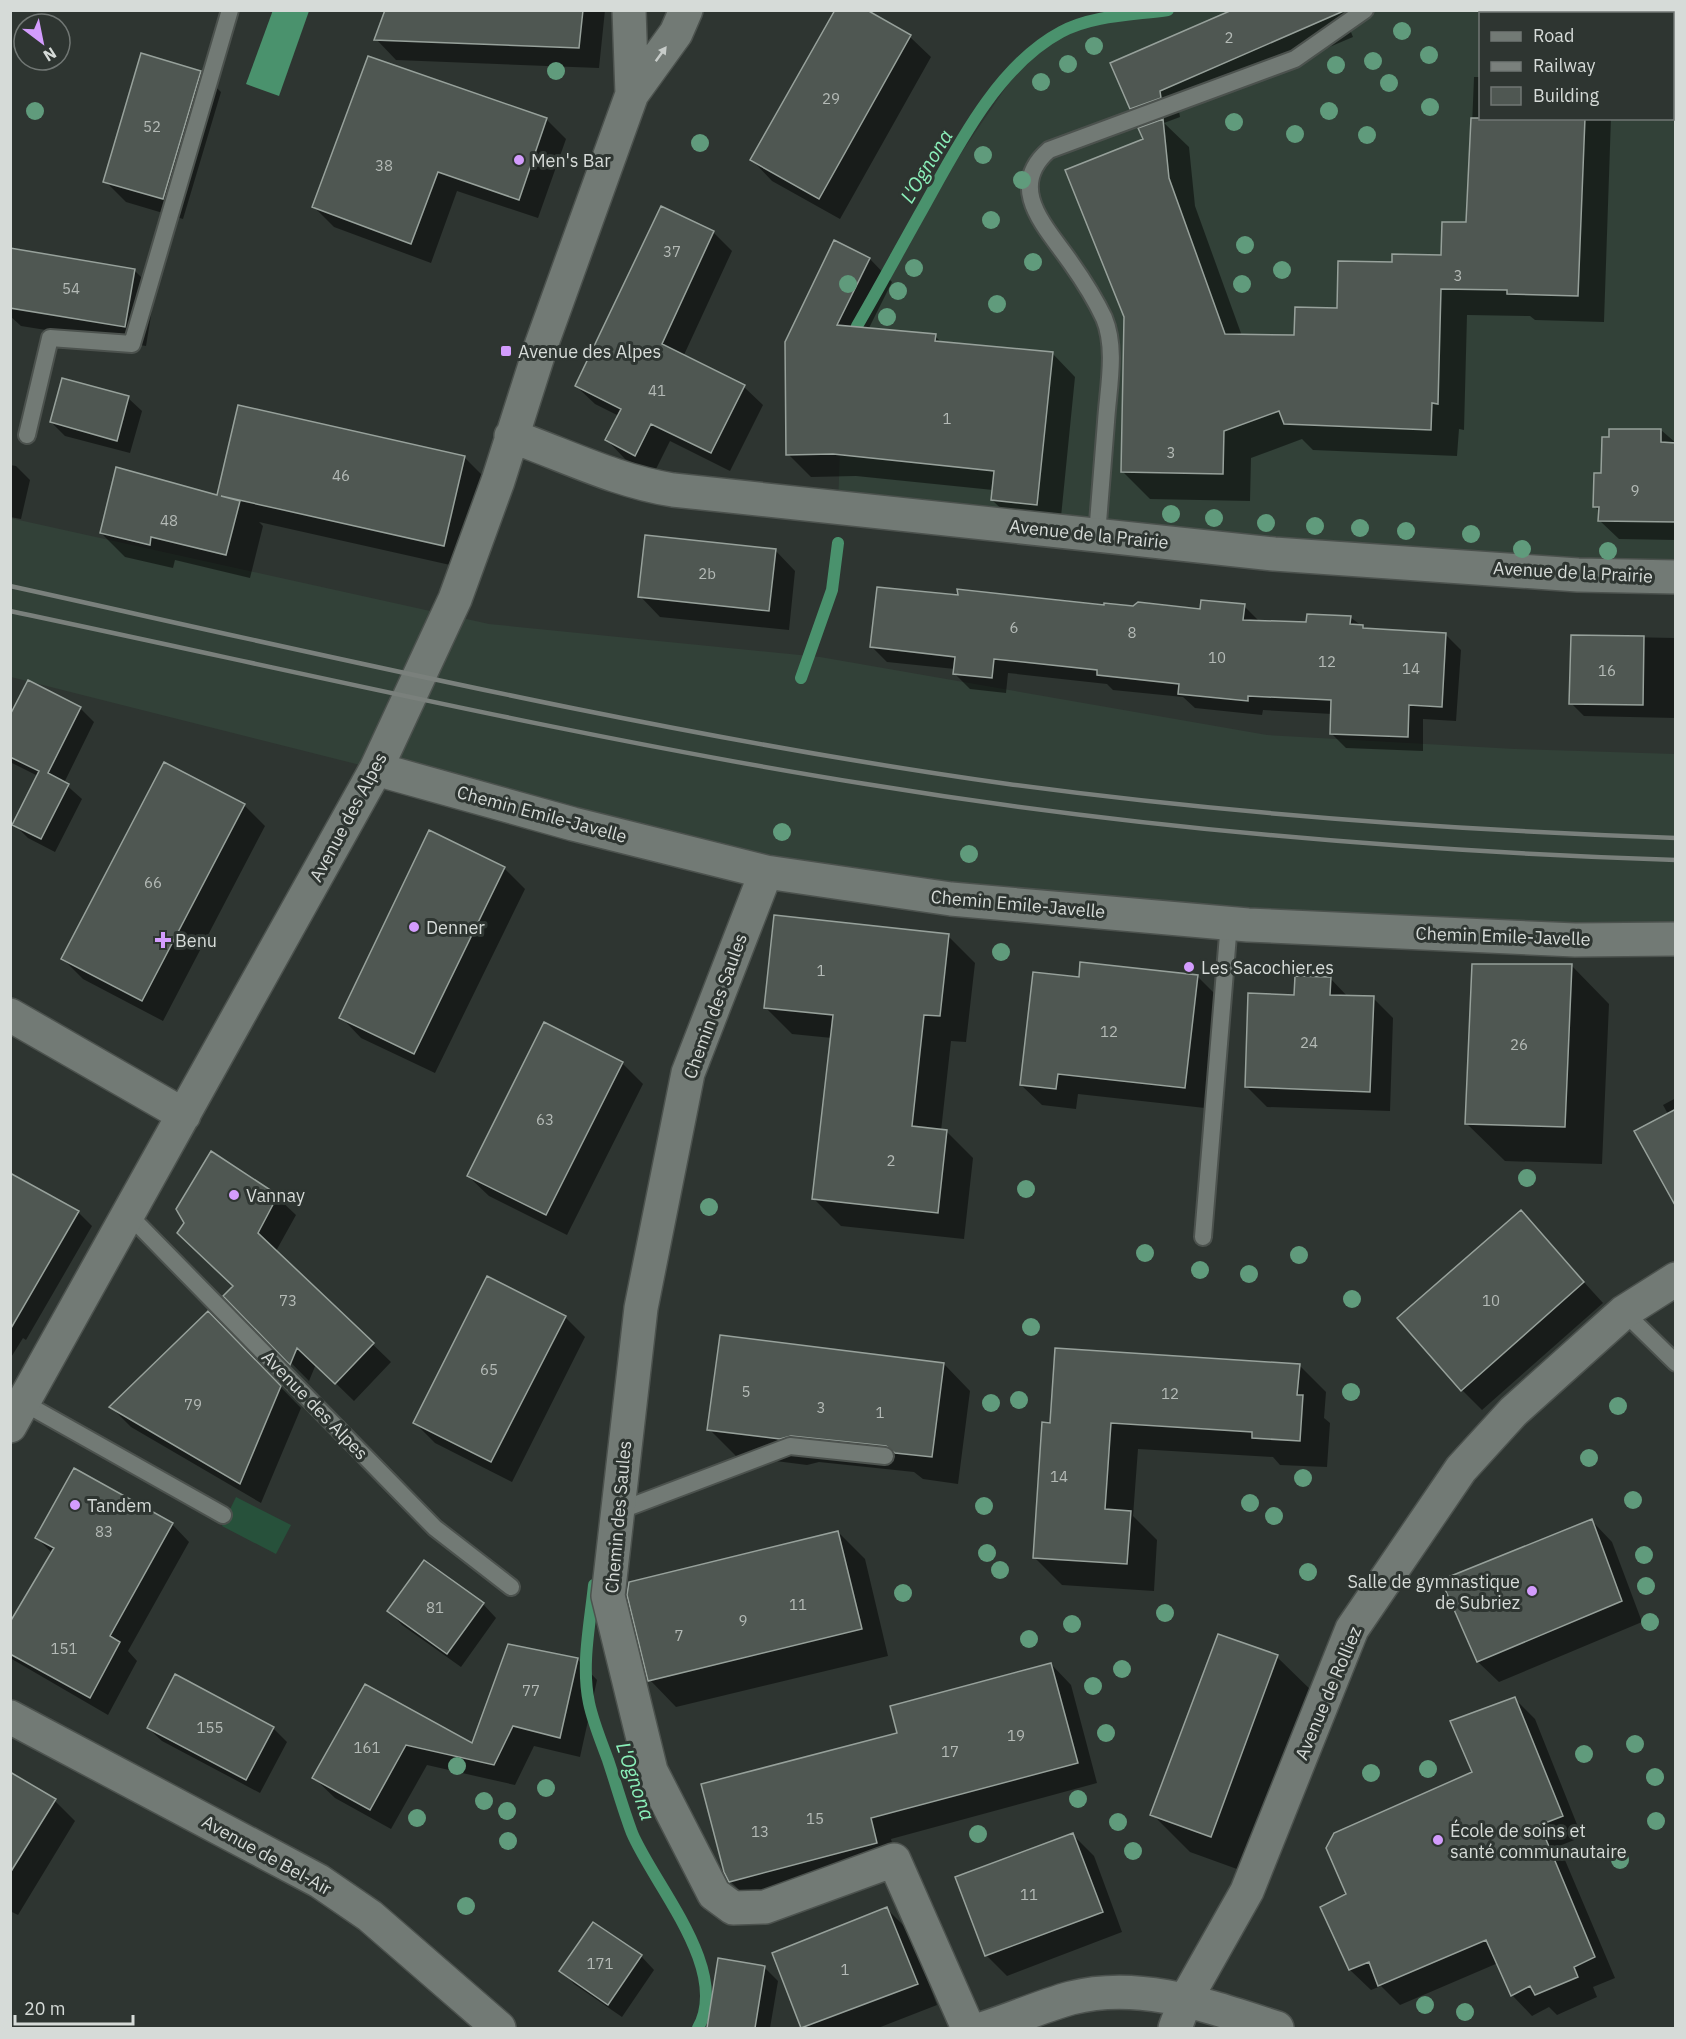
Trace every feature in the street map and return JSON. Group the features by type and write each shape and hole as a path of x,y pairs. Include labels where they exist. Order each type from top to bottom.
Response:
{"street":[{"name":"Avenue des Alpes","path":"629,10 632,94"},
{"name":"Avenue des Alpes","path":"17,1414 376,769 455,599 498,481 542,343 632,94 676,33 686,10"},
{"name":"Avenue de la Prairie","path":"512,436 644,485 1274,554 1578,575 1676,577"},
{"name":"Chemin Emile-Javelle","path":"376,769 573,824 766,872 951,899 1229,923 1575,940 1676,939"},
{"name":"Chemin des Saules","path":"766,872 688,1073 641,1308 608,1596 651,1771 714,1894 733,1908 765,1907 894,1860 968,2028"},
{"path":"10,1015 184,1115"},
{"name":"Avenue de Rolliez","path":"1180,2014 1247,1891 1352,1629 1461,1469 1514,1411 1624,1312 1676,1279"},
{"name":"Avenue de Bel-Air","path":"10,1717 319,1881 370,1916 499,2028"},
{"path":"985,2028 1073,1998 1126,1992 1180,2014 1277,2028"}],"lane":[{"path":"27,435 50,338 132,344 230,10"},
{"path":"1097,535 1110,365 1108,331 1094,300 1036,211 1029,187 1030,174 1038,159 1049,150 1295,58 1365,10"},
{"path":"1203,1237 1229,923"},
{"name":"Avenue des Alpes","path":"128,1214 435,1528 511,1587"},
{"path":"1624,1312 1676,1363"},
{"path":"17,1414 223,1515"},
{"path":"616,1512 790,1446 885,1456"}],"shaded area":[{"path":"273,10 309,11 279,96 246,84"},
{"path":"1185,10 1675,11 1675,577 838,506 840,450 852,349 951,168 1017,71 1039,49 1064,34 1096,25"},
{"path":"10,518 489,624 820,657 1267,735 1515,749 1675,754 1675,939 951,899 376,769 11,677"},
{"path":"236,1497 291,1525 276,1554 222,1526"}],"building":[{"path":"385,10 583,10 579,48 374,40"},
{"path":"835,10 867,10 911,35 819,199 750,160"},
{"path":"1232,10 1346,10 1160,91 1161,98 1130,109 1110,63"},
{"path":"141,53 201,71 163,199 103,182"},
{"path":"368,56 547,118 519,200 438,172 411,244 312,207"},
{"path":"1471,118 1479,118 1479,120 1585,120 1578,296 1507,294 1507,290 1441,289 1438,404 1432,403 1431,430 1284,424 1279,411 1224,431 1223,474 1121,472 1124,317 1065,170 1143,139 1138,128 1163,119 1169,178 1225,334 1294,335 1295,307 1337,308 1338,261 1392,262 1392,254 1441,255 1442,222 1466,222"},
{"path":"661,206 714,231 662,344 745,385 711,453 651,424 635,456 605,440 621,409 575,386"},
{"path":"834,240 870,258 837,325 936,334 935,341 1053,352 1037,505 991,500 994,471 833,454 786,455 785,342"},
{"path":"10,248 135,269 125,327 10,308"},
{"path":"62,378 129,396 117,441 50,422"},
{"path":"238,405 465,456 444,546 221,496 240,501 226,555 151,537 150,545 100,533 116,467 217,495"},
{"path":"1609,429 1661,429 1661,442 1676,443 1676,522 1598,521 1599,507 1593,507 1594,473 1601,473 1602,437 1609,437"},
{"path":"645,535 776,549 769,611 638,597"},
{"path":"877,587 958,595 957,589 1104,605 1104,603 1133,606 1138,602 1200,609 1201,600 1245,604 1243,620 1306,622 1307,614 1351,616 1350,624 1363,625 1363,628 1446,633 1442,707 1409,705 1408,737 1330,734 1331,700 1248,696 1248,701 1178,694 1179,684 1097,675 1097,670 994,659 992,678 953,674 955,657 870,647"},
{"path":"1571,635 1644,636 1643,705 1569,704"},
{"path":"28,680 81,707 48,773 69,784 41,839 12,825 39,771 10,757 10,715"},
{"path":"164,762 245,804 142,1001 61,959"},
{"path":"429,830 505,867 414,1054 339,1018"},
{"path":"774,915 949,934 940,1016 924,1015 912,1126 947,1130 938,1213 812,1199 833,1015 764,1008"},
{"path":"1080,962 1198,975 1185,1088 1058,1074 1056,1089 1020,1085 1033,972 1079,977"},
{"path":"1472,964 1572,964 1565,1127 1465,1124"},
{"path":"1295,976 1331,977 1330,995 1374,996 1370,1092 1245,1087 1248,993 1294,995"},
{"path":"544,1022 623,1062 546,1215 467,1176"},
{"path":"1676,1109 1676,1207 1634,1131"},
{"path":"211,1151 278,1195 258,1233 374,1343 335,1384 297,1348 290,1365 223,1296 233,1286 177,1233 184,1223 176,1209"},
{"path":"10,1173 79,1211 10,1330"},
{"path":"1521,1210 1584,1282 1461,1391 1397,1318"},
{"path":"487,1276 566,1316 491,1462 413,1423"},
{"path":"208,1311 281,1386 240,1484 109,1407"},
{"path":"720,1335 944,1363 932,1457 895,1453 886,1446 791,1436 780,1439 707,1430"},
{"path":"1055,1348 1300,1364 1297,1395 1303,1395 1300,1441 1252,1438 1252,1432 1111,1423 1105,1509 1131,1511 1127,1564 1033,1558 1042,1422 1050,1423"},
{"path":"74,1468 173,1523 110,1636 120,1642 90,1698 10,1654 10,1622 54,1548 35,1538"},
{"name":"Salle de gymnastique de Subriez","path":"1592,1519 1622,1601 1477,1662 1441,1580"},
{"path":"838,1531 862,1629 648,1681 627,1595 629,1582"},
{"path":"424,1560 484,1603 447,1654 387,1611"},
{"path":"1218,1634 1278,1655 1211,1837 1150,1815"},
{"path":"508,1644 578,1658 560,1738 513,1726 494,1765 406,1745 370,1810 312,1778 365,1684 472,1743"},
{"path":"1051,1663 1078,1763 871,1818 877,1843 729,1882 724,1872 701,1784 897,1733 890,1706"},
{"path":"175,1674 274,1727 246,1780 147,1728"},
{"name":"École de soins et santé communautaire","path":"1515,1697 1563,1816 1540,1825 1595,1957 1574,1967 1578,1977 1535,1995 1530,1986 1511,1996 1486,1940 1378,1986 1369,1962 1349,1970 1320,1907 1346,1894 1326,1848 1334,1833 1472,1772 1450,1721"},
{"path":"10,1772 56,1799 10,1873"},
{"path":"1073,1833 1103,1912 985,1956 955,1877"},
{"path":"887,1907 918,1984 801,2028 772,1953"},
{"path":"593,1922 642,1955 608,2005 559,1971"},
{"path":"718,1958 765,1966 755,2028 707,2028"}],"waterway":[{"name":"L'Ognona","path":"852,343 857,326 949,161 980,111 1017,66 1038,47 1073,26 1100,19 1168,10"},
{"name":"L'Ognona","path":"801,678 832,590 838,543"},
{"name":"L'Ognona","path":"594,1585 586,1659 589,1703 632,1833 686,1928 697,1955 705,1980 706,2005 698,2028"}],"railway":[{"path":"10,586 507,695 757,744 882,765 1091,795 1258,812 1425,825 1676,838"},
{"path":"10,611 544,725 759,766 967,800 1168,825 1371,844 1676,860"}],"place":[{"name":"Men's Bar","path":"519,160"},
{"name":"Avenue des Alpes","path":"506,351"},
{"name":"Denner","path":"414,927"},
{"name":"Benu","path":"163,940"},
{"name":"Les Sacochier.es","path":"1189,967"},
{"name":"Vannay","path":"234,1195"},
{"name":"Tandem","path":"75,1505"},
{"name":"Salle de gymnastique de Subriez","path":"1532,1591"},
{"name":"École de soins et santé communautaire","path":"1438,1840"}]}
